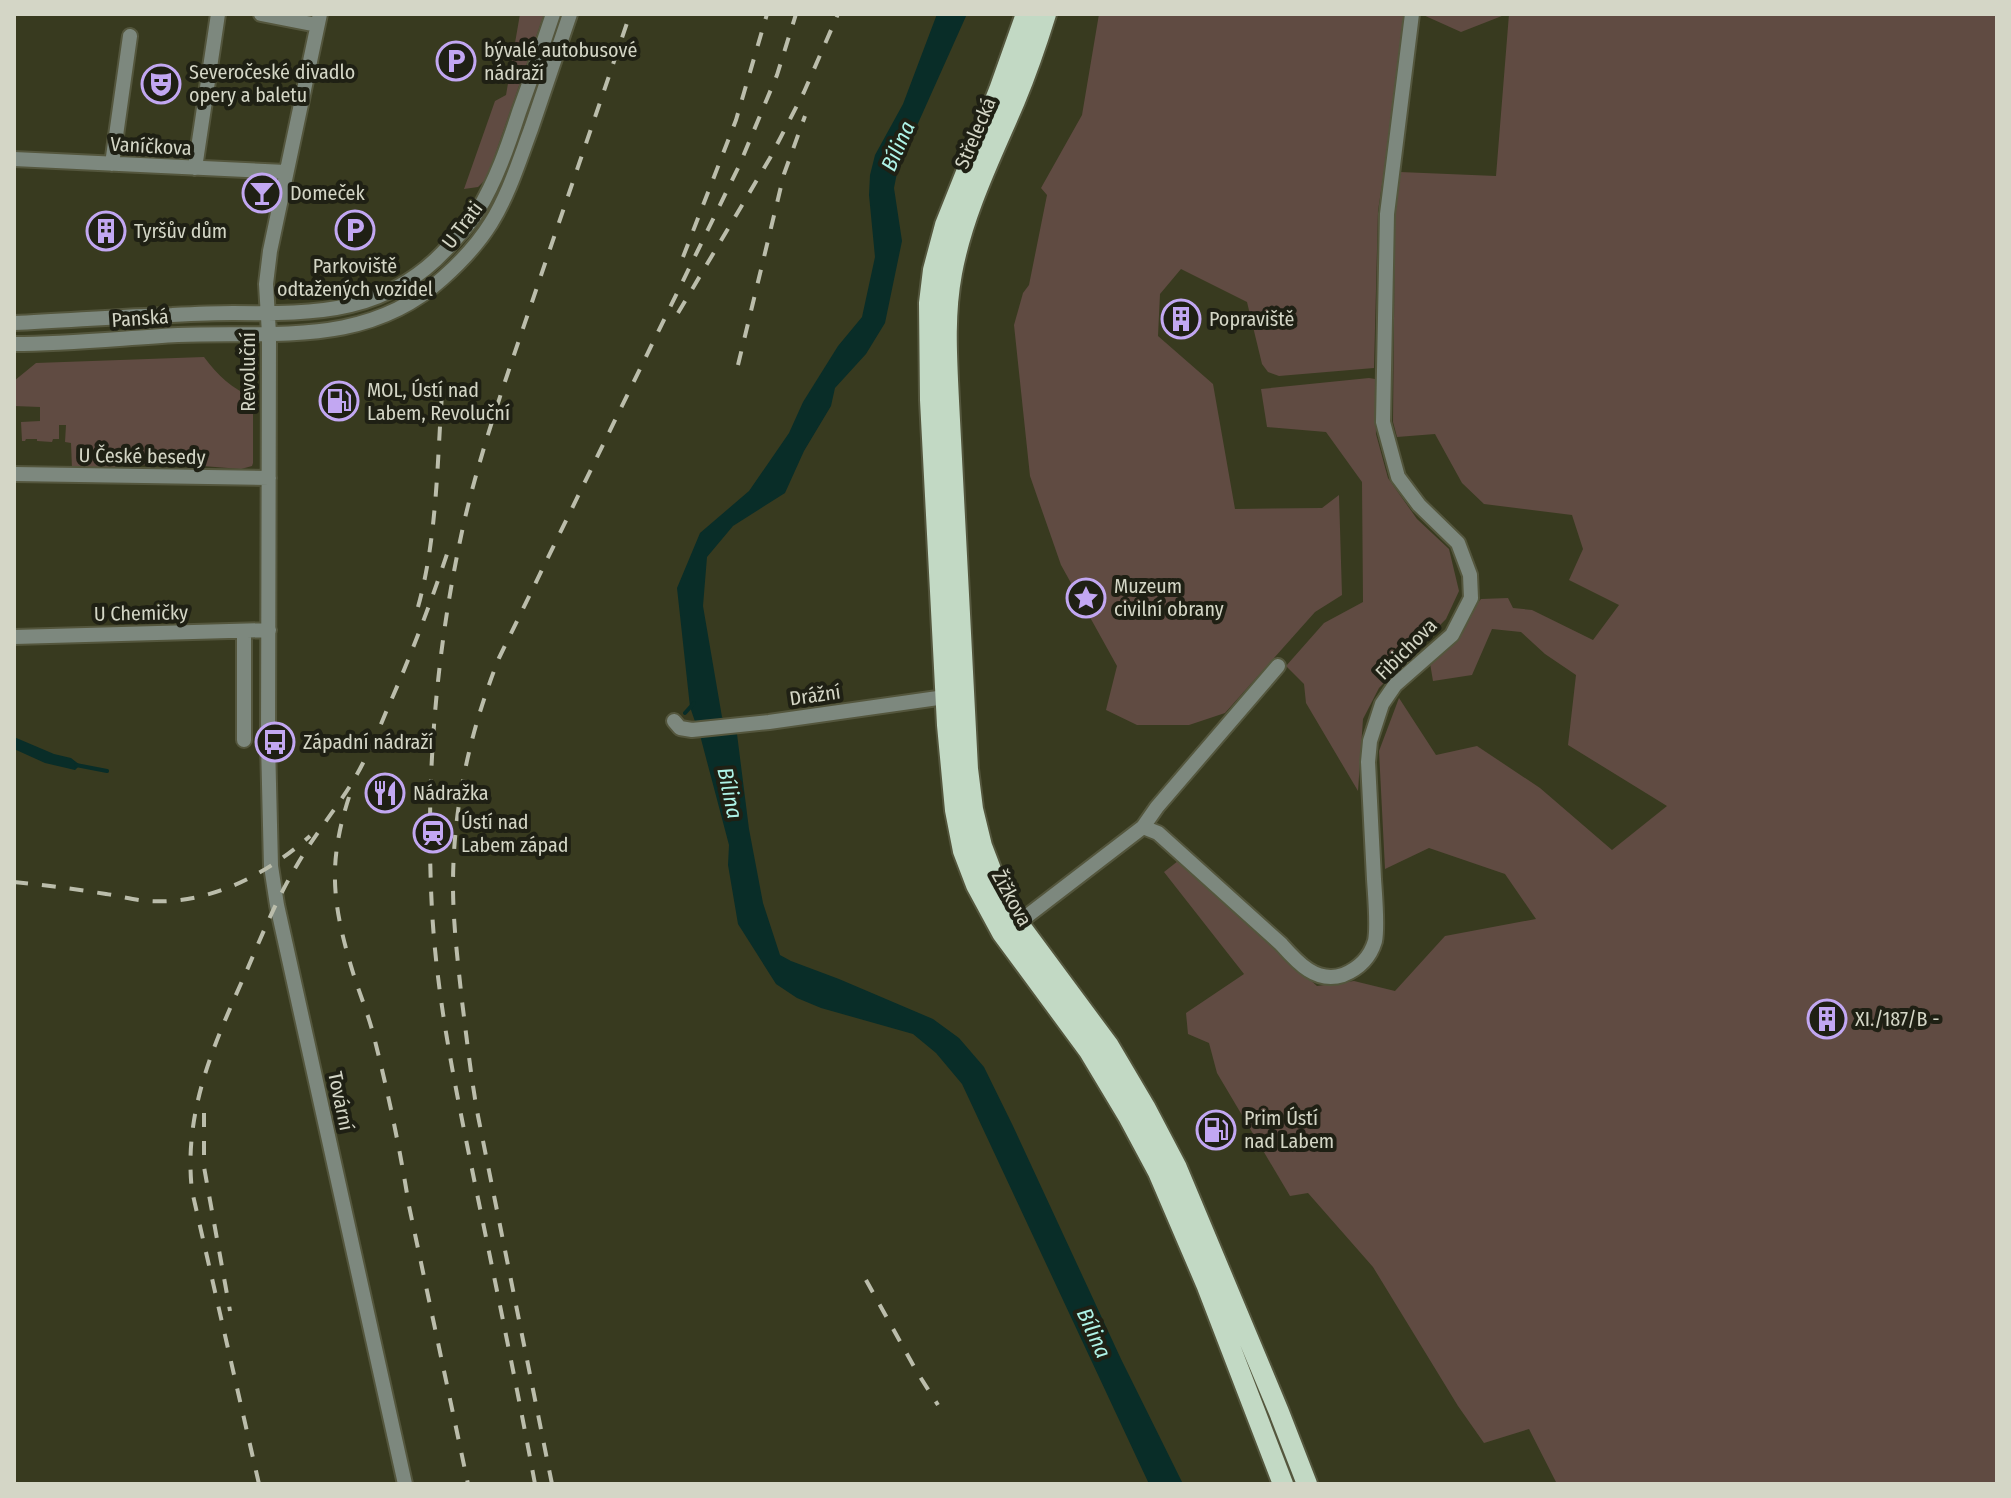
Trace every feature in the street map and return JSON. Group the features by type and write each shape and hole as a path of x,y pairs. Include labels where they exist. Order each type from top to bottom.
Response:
{"main road":[{"name":"Střelecká","path":"943,271 945,225 1026,14"},
{"name":"Střelecká","path":"943,271 1016,97 1046,14"},
{"name":"Žižkova","path":"943,271 929,303 928,356 955,696 955,810 963,851 976,885 1002,933 1089,1051 1158,1172 1206,1284 1283,1484"},
{"name":"Žižkova","path":"955,696 976,821 995,880 1018,923 1109,1046 1145,1107 1170,1156 1310,1482"}],"street":[{"path":"195,168 218,14"},
{"path":"261,14 321,18"},
{"name":"U Trati","path":"268,314 307,313 370,301 417,276 443,254 475,215 493,184 553,14"},
{"name":"U Trati","path":"269,334 333,330 385,316 420,297 469,252 491,222 509,188 570,14"},
{"name":"Fibichova","path":"1143,827 1158,833 1297,962 1314,974 1334,978 1357,969 1368,956 1375,940 1368,762 1370,741 1382,704 1395,685 1452,635 1471,598 1470,575 1458,543 1419,505 1398,477 1383,422 1387,214 1412,14"},
{"name":"Revoluční","path":"268,724 269,334 266,284 286,172 321,18"},
{"path":"112,164 130,36"},
{"name":"Vaníčkova","path":"14,159 286,172"},
{"name":"Panská","path":"14,323 156,315 268,314"},
{"name":"Panská","path":"14,344 177,335 269,334"},
{"name":"U České besedy","path":"14,474 269,478"},
{"name":"U Chemičky","path":"14,637 269,630"},
{"path":"244,631 244,740"},
{"path":"1018,923 1143,827 1278,666"},
{"name":"Drážní","path":"674,721 680,728 692,730 955,696"},
{"name":"Tovární","path":"268,724 271,866 277,905 405,1484"}],"shaded area":[{"path":"520,14 544,14 487,178 478,187 464,189 495,101 506,95"},
{"path":"1099,14 1406,14 1407,20 1378,211 1374,368 1279,376 1268,372 1262,364 1247,302 1181,269 1160,294 1158,336 1213,384 1235,509 1322,508 1339,495 1342,595 1315,612 1225,713 1189,725 1137,725 1106,710 1117,666 1061,565 1030,476 1014,325 1023,293 1029,285 1047,195 1041,188 1082,115"},
{"path":"1421,14 1507,14 1461,32"},
{"path":"1509,14 1997,14 1997,1484 1557,1484 1529,1429 1484,1443 1373,1267 1308,1193 1290,1196 1217,1073 1209,1043 1188,1034 1186,1013 1244,974 1164,872 1178,861 1317,986 1354,981 1395,991 1445,936 1536,919 1505,874 1429,848 1385,869 1379,751 1399,698 1436,755 1477,746 1540,788 1612,850 1667,806 1568,745 1576,675 1545,654 1521,632 1492,629 1472,675 1433,681 1430,663 1481,599 1508,598 1513,608 1532,610 1593,640 1619,605 1569,580 1583,549 1572,515 1484,504 1462,483 1435,434 1397,437 1393,422 1395,214 1400,172 1496,176"},
{"path":"204,357 226,381 253,398 252,466 241,469 177,464 72,469 71,443 65,442 66,425 59,425 59,439 52,442 37,439 22,441 21,422 40,421 40,407 14,406 14,381 36,363"},
{"path":"1375,379 1376,434 1388,478 1417,519 1449,549 1459,591 1446,619 1379,688 1363,719 1358,791 1306,703 1304,684 1286,666 1324,623 1363,602 1362,482 1326,432 1267,427 1261,389"}],"water":[{"name":"Bílina","path":"937,14 967,14 898,168 894,188 902,241 885,323 866,354 835,388 831,406 804,451 785,493 733,526 707,557 703,606 722,717 737,734 749,829 763,903 780,955 933,1019 959,1038 984,1067 1183,1484 1149,1484 962,1084 936,1053 913,1034 821,1008 797,998 776,984 738,924 728,865 729,845 690,707 677,588 700,533 749,491 789,433 803,402 838,346 862,317 875,257 870,175 875,155 903,104"},
{"path":"14,737 71,758 80,765 75,770 45,763 14,749"}],"waterway":[{"path":"685,713 694,703"},
{"path":"76,765 107,771"}],"railway":[{"path":"535,1484 443,1012 430,861 435,713 455,566 472,491 503,386 630,14"},
{"path":"683,257 736,120 767,14"},
{"path":"552,1484 469,1059 453,900 460,798 472,741 499,658 739,166 777,75 796,14"},
{"path":"678,313 770,158 804,92 838,14"},
{"path":"738,365 784,174 805,116"},
{"path":"418,607 433,528 442,394"},
{"path":"259,1484 192,1191 190,1161 197,1104 213,1050 276,903 313,839 356,776 371,746 417,639 451,542"},
{"path":"349,797 335,862 336,902 384,1079 468,1484"},
{"path":"14,882 148,901 193,898 235,885 255,875 310,836"},
{"path":"204,1113 204,1167 230,1311"},
{"path":"866,1280 938,1405"}],"place":[{"name":"bývalé autobusové nádraží","path":"456,61"},
{"name":"Severočeské divadlo opery a baletu","path":"161,84"},
{"name":"Domeček","path":"262,193"},
{"name":"Parkoviště odtažených vozidel","path":"355,230"},
{"name":"Tyršův dům","path":"106,231"},
{"name":"Popraviště","path":"1181,319"},
{"name":"MOL, Ústí nad Labem, Revoluční","path":"339,401"},
{"name":"Muzeum civilní obrany","path":"1086,598"},
{"name":"Západní nádraží","path":"275,742"},
{"name":"Nádražka","path":"385,793"},
{"name":"Ústí nad Labem západ","path":"433,833"},
{"name":"XI./187/B -","path":"1827,1019"},
{"name":"Prim Ústí nad Labem","path":"1216,1130"}]}
